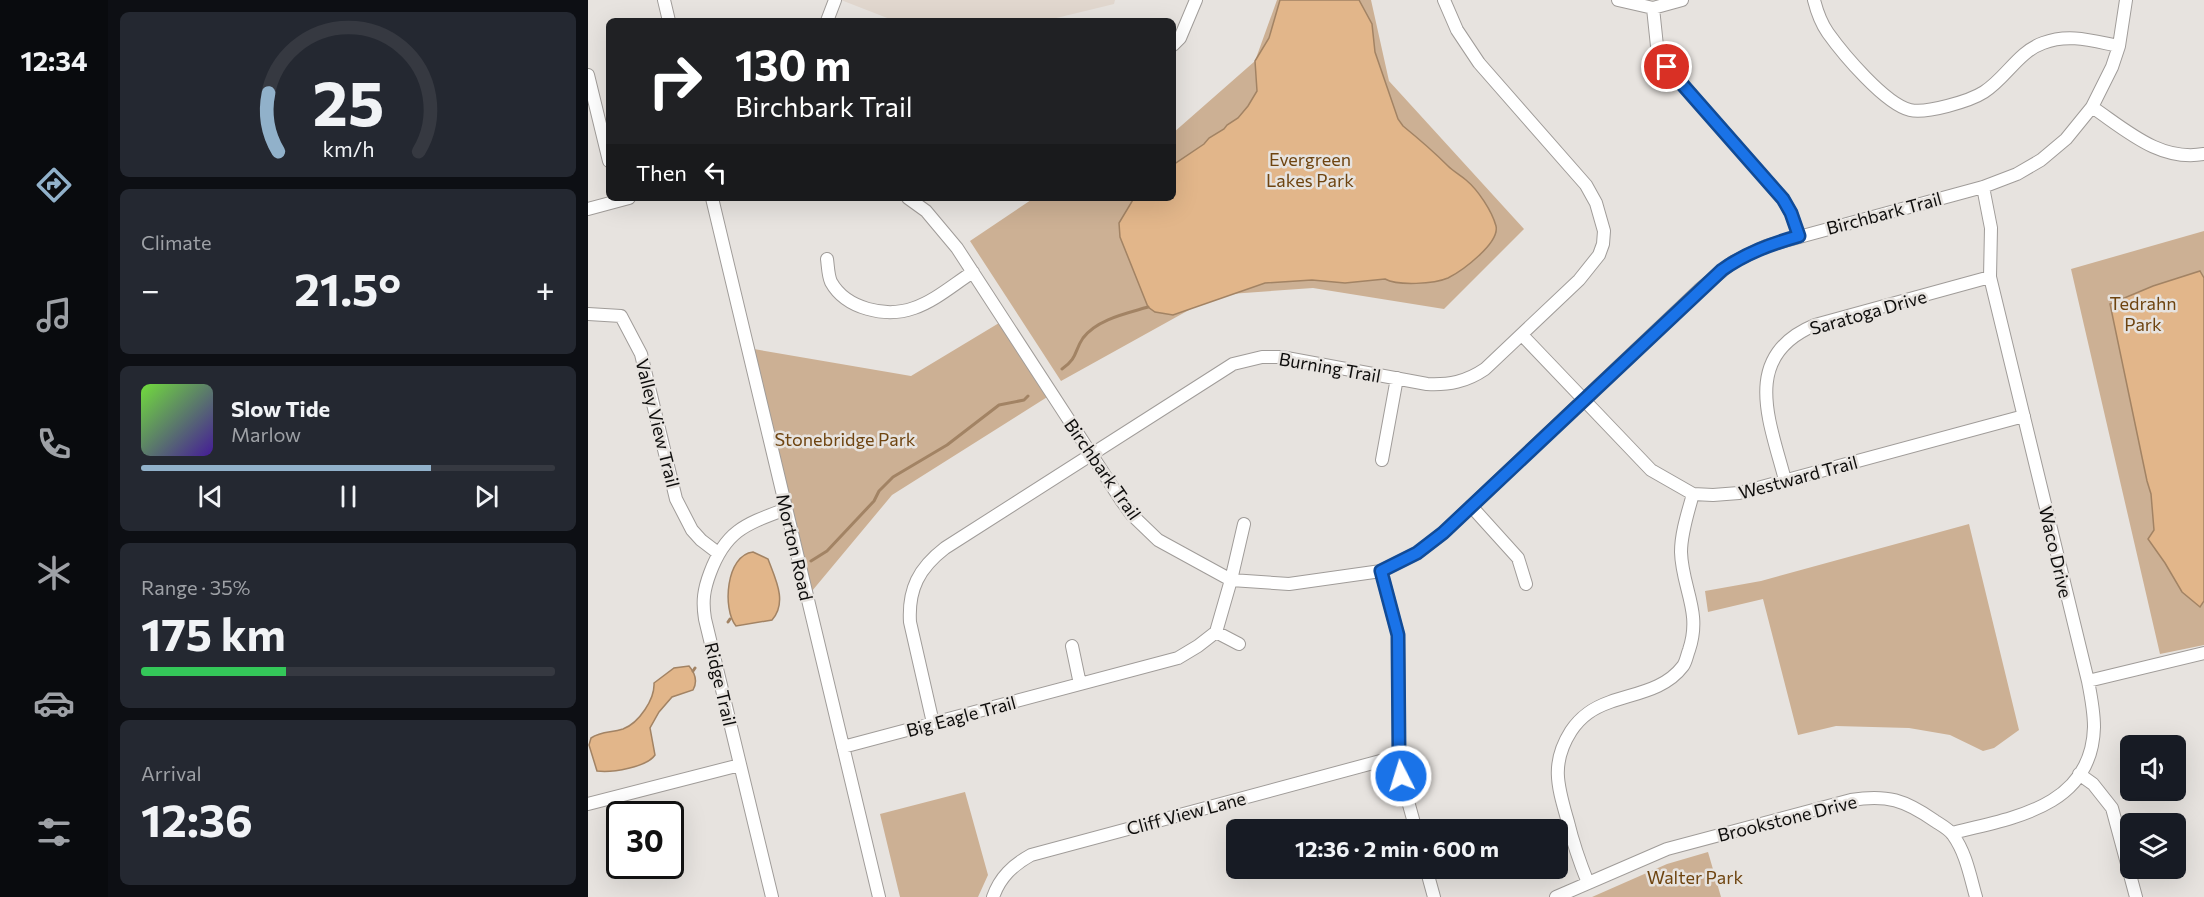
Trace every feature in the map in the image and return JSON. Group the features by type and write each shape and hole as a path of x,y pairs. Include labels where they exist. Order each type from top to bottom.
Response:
{"street":[{"path":"664,0 668,18"},
{"path":"828,18 835,0"},
{"path":"1176,42 1180,38 1196,0"},
{"name":"Burning Trail","path":"933,723 910,622 910,602 921,571 945,548 1220,371 1248,359 1281,357 1444,385 1459,382 1485,369 1574,286 1599,255 1604,231 1596,203 1586,185 1479,63 1457,30 1444,0"},
{"path":"1618,0 1653,8 1682,0"},
{"path":"1814,0 1822,23 1840,48 1874,86 1899,106 1912,111 1929,110 1982,93 1994,85 2031,49 2055,39 2079,38 2119,46"},
{"name":"Birchbark Trail","path":"916,201 946,234 973,272 1120,500 1158,540 1231,580 1295,584 1381,571 1417,553 1471,506 1722,270 1766,246 1983,187 2017,174 2041,160 2066,139 2092,107 2112,67 2119,46 2126,0"},
{"path":"1653,8 1657,46 1667,67 1783,199 1799,236"},
{"path":"588,75 606,149"},
{"path":"2092,107 2159,150 2178,155 2204,154"},
{"name":"Waco Drive","path":"1952,834 2037,810 2057,798 2079,774 2092,746 2094,729 2094,714 2088,681 1990,277 1991,228 1983,187"},
{"path":"588,209 616,201"},
{"name":"Morton Road","path":"713,201 879,897"},
{"path":"826,259 830,280 842,294 855,304 884,312 916,308 973,272"},
{"name":"Saratoga Drive","path":"1785,480 1767,412 1765,390 1771,363 1788,342 1797,334 1815,325 1990,277"},
{"name":"Valley View Trail","path":"588,314 621,316 638,345 676,499 692,530 718,553"},
{"name":"Westward Trail","path":"1522,334 1651,470 1693,494 1728,495 2024,416"},
{"path":"1382,460 1398,378"},
{"path":"1588,883 1577,857 1559,792 1557,773 1559,754 1563,744 1583,716 1595,708 1652,689 1683,666 1695,624 1681,550 1693,494"},
{"path":"1471,506 1518,558 1526,584"},
{"name":"Ridge Trail","path":"772,897 703,609 703,591 718,553 733,535 744,527 786,509"},
{"path":"1239,644 1216,632 1244,524"},
{"path":"1381,571 1398,635 1399,756 1401,776 1413,819"},
{"name":"Big Eagle Trail","path":"843,747 1178,658 1216,632"},
{"path":"1072,646 1080,684"},
{"path":"2088,681 2204,653"},
{"name":"Cliff View Lane","path":"993,897 997,884 1010,869 1019,862 1041,852 1399,756"},
{"path":"588,804 740,765"},
{"path":"2079,774 2094,784 2112,808 2136,897"},
{"name":"Brookstone Drive","path":"1556,897 1667,849 1868,797 1888,798 1914,806 1952,834 1968,866 1976,897"},
{"path":"1429,879 1434,897"}],"shaded area":[{"path":"841,0 1115,0 1114,4 1056,18 887,18"},
{"name":"Evergreen Lakes Park","path":"1280,0 1359,0 1372,24 1375,52 1398,119 1403,126 1475,189 1491,214 1496,233 1479,256 1448,278 1434,282 1398,283 1385,279 1345,283 1312,280 1265,283 1173,315 1155,312 1148,307 1120,237 1119,223 1132,201 1176,201 1176,163 1238,118 1248,106 1257,91 1255,61 1269,38"},
{"path":"2200,271 2204,278 2204,601 2200,607 2182,592 2148,539 2154,530 2151,494 2110,304 2153,286"},
{"path":"753,552 768,559 779,590 779,606 772,620 736,626 729,608 729,584 737,562 744,555"},
{"path":"689,666 695,677 693,690 672,697 659,712 650,728 655,755 645,763 629,768 597,771 589,745 591,738 623,729 635,722 649,703 654,683 674,668"}],"green space":[{"name":"Evergreen Lakes Park","path":"1277,0 1371,0 1389,81 1524,229 1444,309 1313,288 1216,295 1061,381 970,241 1030,201 1176,201 1176,130 1255,61"},
{"name":"Tedrahn Park","path":"2204,231 2204,645 2160,654 2071,269"},
{"name":"Stonebridge Park","path":"1004,320 1052,394 892,495 807,597 748,348 911,376"},
{"path":"1969,524 2019,730 1994,748 1983,751 1950,735 1909,728 1836,726 1798,735 1763,599 1708,612 1705,591 1761,581"},
{"path":"965,792 988,875 978,897 900,897 880,814"},
{"name":"Walter Park","path":"1708,852 1721,897 1592,897 1667,864"}],"waterway":[{"path":"1062,369 1073,358 1089,331 1104,321 1148,307"},
{"path":"811,561 827,551 893,477 947,445 999,405 1024,400 1028,396"}],"route":[{"path":"1401,776 1398,635 1381,571 1417,553 1443,533 1722,270 1766,246 1799,236 1783,199 1667,67"}]}
